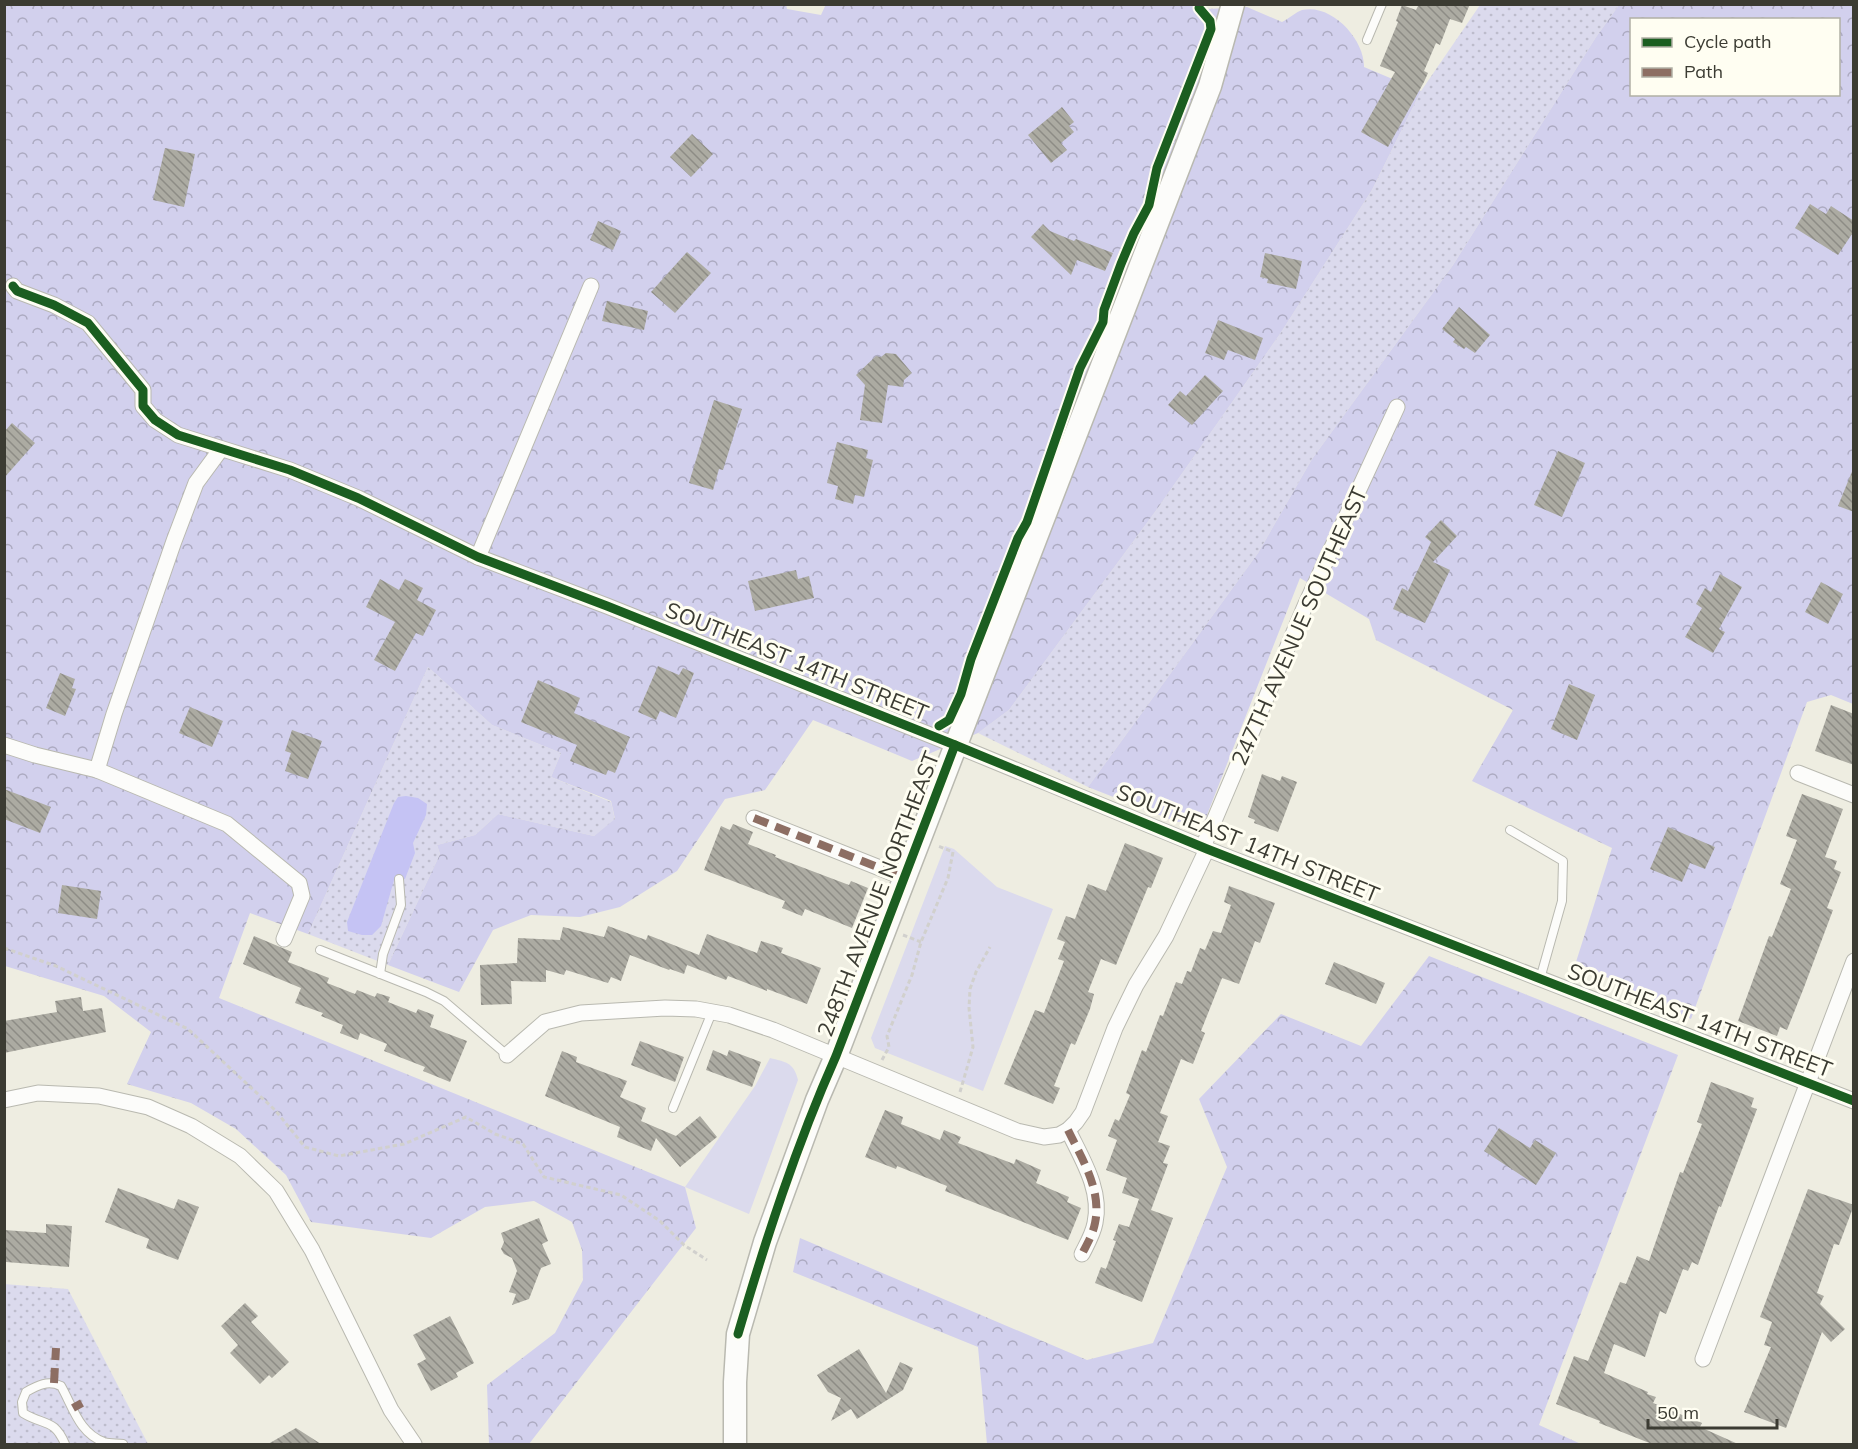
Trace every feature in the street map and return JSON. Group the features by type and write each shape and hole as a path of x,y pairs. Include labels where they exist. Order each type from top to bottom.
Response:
{"street":[{"name":"248TH AVENUE NORTHEAST","path":"735,1444 738,1334 765,1242 817,1100 905,878 1210,86 1226,34 1231,5"},
{"name":"SOUTHEAST 14TH STREET","path":"13,286 17,291 54,305 88,323 143,390 143,406 155,420 178,435 290,470 358,498 478,557 607,606 1205,848 1854,1101"},
{"path":"478,557 591,286"},
{"name":"247TH AVENUE SOUTHEAST","path":"1068,1130 1083,1112 1120,1018 1136,985 1166,936 1305,606 1397,407"},
{"path":"98,770 114,714 192,493 196,483 221,449"},
{"path":"4,745 98,770 227,824 299,883 302,896 284,939"},
{"path":"1798,773 1854,795"},
{"path":"754,818 905,878"},
{"path":"1703,1359 1854,961"},
{"path":"507,1055 545,1022 581,1013 665,1008 696,1009 729,1015 773,1030 1017,1131 1044,1137 1059,1135 1068,1130 1092,1183 1097,1207 1095,1226 1082,1254"},
{"path":"4,1100 38,1093 99,1096 148,1107 191,1126 240,1156 276,1191 312,1250 390,1410 414,1444"}],"lane":[{"path":"1367,40 1382,4"},
{"path":"1510,830 1563,861 1562,901 1540,979"},
{"path":"380,974 383,954 401,906 399,879"},
{"path":"320,950 444,1001 507,1055"},
{"path":"673,1108 712,1012"},
{"path":"65,1444 59,1431 52,1424 31,1418 23,1413 22,1402 26,1392 45,1383 61,1386 78,1423 105,1443 123,1444"}],"path":[{"path":"877,1073 889,1047 888,1033 952,865 953,852 919,838"},
{"path":"956,1105 973,1047 969,1008 970,989 976,972 990,947"},
{"path":"4,948 56,966 188,1029 275,1110 305,1147 339,1156 404,1144 466,1117 495,1134 523,1144 544,1177 621,1195 660,1221 684,1245 707,1260"}],"shaded area":[{"path":"1480,5 1619,5 1596,37 1453,265 1312,459 1258,553 1088,787 978,733 1009,710 1155,512 1280,334 1372,190 1421,91"},
{"path":"428,667 492,725 561,753 551,777 611,802 615,820 594,836 498,814 475,835 437,845 440,854 388,965 308,934"},
{"path":"945,846 954,849 997,887 1053,909 983,1091 875,1048 871,1038"},
{"path":"770,1058 791,1066 798,1080 749,1214 685,1187 755,1086"},
{"path":"4,1284 68,1289 148,1444 5,1444"}],"green space":[{"path":"786,4 787,9 821,15 826,4 1196,4 1207,9 1247,7 1282,22 1297,12 1313,9 1335,18 1353,35 1363,57 1364,67 1421,91 1372,190 1280,334 1155,512 1009,710 978,733 912,761 813,720 765,790 725,799 677,871 620,907 580,917 531,915 493,930 459,992 388,965 440,854 437,845 475,835 498,814 594,836 615,819 611,801 551,777 561,753 492,725 428,667 308,934 250,913 219,998 685,1187 696,1228 529,1444 489,1444 487,1385 555,1333 583,1280 582,1250 572,1222 534,1201 485,1207 431,1238 311,1222 286,1175 236,1129 191,1103 127,1084 151,1032 104,996 5,966 4,5"},
{"path":"1619,5 1853,5 1853,704 1831,695 1807,702 1691,1019 1576,962 1612,848 1472,781 1513,710 1376,640 1369,619 1300,578 1205,820 1177,822 1088,787 1258,553 1312,459 1453,265 1596,37"},
{"path":"1429,956 1678,1055 1539,1425 1581,1444 987,1444 978,1347 793,1272 800,1238 1087,1360 1153,1343 1227,1167 1199,1099 1281,1014 1361,1046"}],"water":[{"path":"398,797 418,798 427,804 426,815 413,843 415,853 405,879 394,880 381,926 372,935 348,931 347,922 394,803"}],"building":[{"path":"1417,4 1470,4 1462,23 1450,19 1440,45 1436,43 1424,71 1428,73 1424,82 1388,147 1361,132 1395,72 1380,66 1398,22 1396,21 1402,5 1416,10"},
{"path":"1062,107 1074,122 1069,126 1074,132 1061,143 1067,150 1051,163 1028,135"},
{"path":"692,134 713,154 691,177 670,157"},
{"path":"165,148 195,154 184,207 153,200"},
{"path":"1810,204 1826,214 1831,206 1854,221 1854,231 1838,255 1795,228"},
{"path":"598,221 621,231 613,250 590,240"},
{"path":"1043,224 1050,231 1074,241 1076,239 1113,253 1105,271 1077,260 1071,275 1031,237"},
{"path":"687,252 711,273 675,313 651,292"},
{"path":"1265,253 1302,261 1296,289 1267,283 1268,279 1260,277"},
{"path":"607,301 648,311 644,330 602,321"},
{"path":"1459,307 1490,335 1475,353 1453,342 1455,339 1442,329"},
{"path":"1218,320 1263,338 1255,360 1228,350 1224,360 1205,353"},
{"path":"886,353 896,354 912,373 904,380 903,387 888,385 882,423 860,420 865,385 856,375 876,356 881,357"},
{"path":"1205,375 1223,391 1192,425 1168,405 1180,391 1186,396"},
{"path":"714,400 742,409 723,470 719,469 713,490 689,483"},
{"path":"12,423 35,443 4,478 4,432"},
{"path":"837,442 868,450 866,458 873,460 864,497 855,495 853,504 835,499 838,486 827,483"},
{"path":"1558,451 1585,463 1562,517 1534,505"},
{"path":"1854,469 1854,512 1838,506"},
{"path":"1441,520 1457,536 1433,562 1450,570 1425,623 1393,609 1402,588 1408,591 1431,542 1425,537"},
{"path":"796,570 798,579 809,576 814,598 755,611 748,581"},
{"path":"1720,574 1742,587 1719,629 1725,632 1713,653 1685,637 1702,608 1696,604 1705,588 1711,592"},
{"path":"380,579 399,590 405,579 423,588 417,600 436,610 423,636 416,633 395,671 374,660 395,622 366,607"},
{"path":"1821,582 1843,594 1828,624 1805,612"},
{"path":"658,666 679,675 683,668 694,673 676,718 660,711 656,720 638,712"},
{"path":"60,673 75,679 72,688 76,689 65,716 46,708"},
{"path":"538,680 580,698 574,713 630,737 615,773 608,770 606,775 570,761 577,745 521,722"},
{"path":"1569,684 1595,695 1577,740 1551,729"},
{"path":"1831,705 1854,714 1854,765 1815,751"},
{"path":"190,707 223,721 212,747 179,733"},
{"path":"292,730 322,741 308,779 285,771 291,753 285,751"},
{"path":"1262,774 1280,781 1282,776 1297,782 1278,832 1254,823 1255,820 1248,817"},
{"path":"4,789 51,807 40,833 4,819"},
{"path":"1802,794 1843,809 1825,857 1837,861 1834,869 1841,872 1827,908 1833,910 1803,990 1787,1030 1780,1027 1777,1036 1738,1021 1769,936 1772,937 1791,889 1780,884 1797,840 1786,836"},
{"path":"733,824 753,832 748,844 776,855 775,857 849,885 851,881 868,888 852,928 805,909 802,916 782,908 785,901 704,870 721,826 730,830"},
{"path":"1668,827 1715,847 1705,869 1690,863 1682,882 1650,869"},
{"path":"1125,843 1163,858 1151,888 1148,887 1116,965 1101,959 1088,992 1094,994 1090,1009 1075,1045 1071,1043 1054,1086 1060,1088 1053,1104 1004,1084 1035,1010 1044,1013 1064,961 1058,959 1065,942 1057,939 1066,916 1075,919 1088,884 1106,891"},
{"path":"62,885 101,891 97,919 58,913"},
{"path":"1229,886 1275,903 1260,943 1255,941 1239,984 1222,978 1201,1031 1205,1033 1193,1064 1181,1059 1160,1113 1168,1116 1158,1142 1170,1146 1163,1163 1168,1164 1151,1210 1173,1218 1142,1302 1095,1283 1101,1267 1106,1269 1116,1241 1113,1240 1119,1224 1129,1227 1139,1199 1122,1193 1127,1178 1106,1170 1117,1140 1108,1136 1115,1119 1119,1121 1130,1095 1126,1093 1142,1050 1146,1052 1176,982 1182,984 1187,971 1191,972 1200,948 1205,950 1213,931 1221,933 1231,905 1224,902"},
{"path":"608,926 646,940 648,935 699,955 707,934 757,953 761,941 783,948 781,953 821,968 807,1004 728,976 726,980 687,965 684,974 630,955 621,981 611,977 608,983 566,970 564,975 546,970 546,982 511,981 512,1004 481,1005 480,965 517,963 518,938 560,940 563,927 604,937"},
{"path":"254,936 292,952 288,962 329,978 327,983 355,994 357,990 375,997 377,993 390,997 388,1002 416,1013 418,1009 434,1015 430,1027 467,1041 450,1082 423,1071 425,1067 384,1051 387,1044 360,1033 358,1040 340,1033 343,1025 321,1016 323,1013 295,1003 301,988 243,964"},
{"path":"1334,962 1385,983 1376,1004 1325,984"},
{"path":"81,997 83,1011 102,1008 106,1032 4,1053 4,1021 57,1012 55,1001"},
{"path":"640,1041 684,1057 675,1082 631,1065"},
{"path":"713,1050 727,1056 729,1050 761,1062 752,1087 706,1070"},
{"path":"562,1051 577,1057 576,1062 627,1081 620,1097 646,1108 641,1121 676,1136 700,1116 717,1137 680,1167 656,1138 651,1151 617,1137 620,1127 545,1096"},
{"path":"1711,1082 1754,1098 1751,1107 1757,1109 1721,1207 1719,1206 1698,1265 1692,1262 1688,1271 1683,1269 1666,1314 1660,1311 1645,1357 1614,1344 1604,1373 1648,1392 1647,1394 1656,1397 1653,1403 1702,1423 1700,1427 1738,1444 1652,1444 1556,1404 1574,1356 1588,1361 1620,1282 1626,1284 1637,1256 1649,1261 1680,1172 1683,1173 1702,1124 1697,1122"},
{"path":"885,1110 903,1117 901,1124 940,1140 944,1130 961,1137 958,1143 1014,1164 1016,1159 1041,1170 1036,1183 1069,1197 1067,1202 1081,1208 1068,1240 945,1191 947,1186 897,1166 896,1169 865,1157"},
{"path":"1499,1128 1530,1148 1535,1140 1556,1153 1536,1185 1484,1151"},
{"path":"118,1188 174,1209 178,1199 199,1207 178,1260 146,1248 149,1239 105,1222"},
{"path":"1808,1189 1854,1205 1839,1245 1834,1244 1817,1293 1824,1296 1820,1304 1845,1329 1831,1342 1822,1332 1786,1428 1744,1412 1771,1347 1764,1345 1772,1322 1760,1317"},
{"path":"539,1218 548,1241 542,1244 551,1264 541,1268 529,1299 512,1305 516,1294 509,1292 517,1271 512,1258 504,1254 501,1249 504,1242 501,1233"},
{"path":"46,1224 72,1226 69,1267 6,1262 4,1230 46,1233"},
{"path":"245,1303 258,1316 251,1322 289,1362 272,1378 269,1375 260,1384 230,1353 238,1345 221,1326"},
{"path":"450,1316 474,1363 456,1373 458,1377 431,1391 417,1364 426,1359 413,1335"},
{"path":"859,1349 886,1393 900,1362 913,1368 903,1390 857,1419 851,1409 831,1421 841,1398 828,1392 817,1375"},
{"path":"296,1428 321,1444 268,1444"}],"marked path":[{"path":"754,818 905,878"},
{"path":"1068,1130 1085,1163 1096,1199 1094,1227 1082,1254"},
{"path":"54,1383 56,1348"},
{"path":"73,1408 82,1403"}],"cycle path":[{"path":"939,726 949,720 961,694 971,659 1018,538 1027,522 1080,368 1103,322 1104,310 1121,264 1149,205 1157,168 1211,29 1210,21 1199,8"},
{"path":"13,286 17,291 54,305 88,323 143,390 143,406 155,420 178,435 290,470 358,498 478,557 955,745 1207,849 1854,1101"},
{"path":"738,1334 795,1158 955,745"}]}
